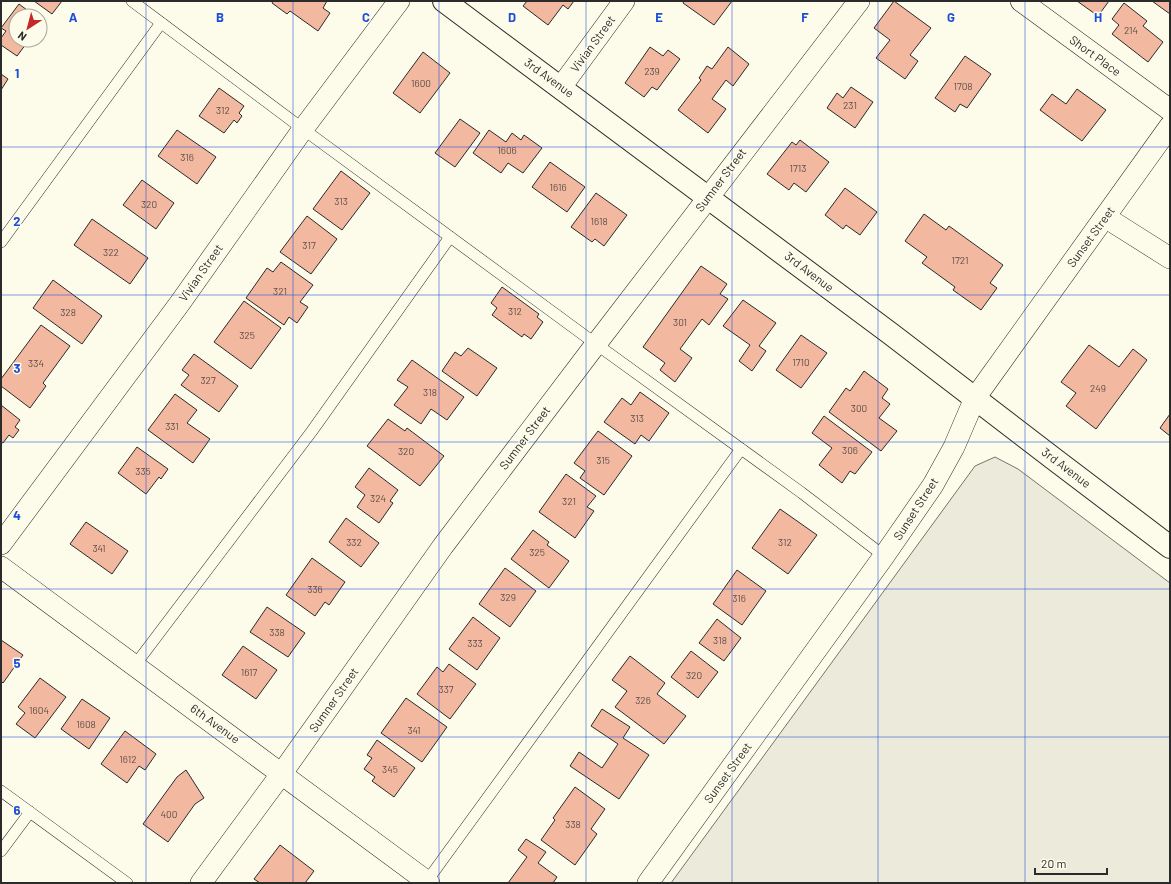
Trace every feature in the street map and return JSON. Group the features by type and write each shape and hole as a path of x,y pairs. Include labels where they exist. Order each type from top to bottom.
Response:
{"street":[{"name":"Vivian Street","path":"1,544 180,303 302,130 399,1"},
{"name":"3rd Avenue","path":"444,1 709,197 1170,547"},
{"name":"Vivian Street","path":"561,87 624,1"},
{"name":"Sumner Street","path":"201,883 282,773 443,546 859,1"},
{"name":"Short Place","path":"1021,1 1170,110"},
{"name":"Sunset Street","path":"648,883 884,556 933,485 954,447 975,398 1170,126"},
{"path":"1105,217 1170,258"},
{"name":"6th Avenue","path":"1,567 428,882"}],"lane":[{"path":"132,1 302,130 802,493 884,556"},
{"path":"1,242 162,23"},
{"path":"135,665 312,432 450,237"},
{"path":"428,882 741,449"},
{"path":"1,791 127,883"},
{"path":"1,851 30,812"}],"shaded area":[{"path":"995,457 1018,469 1170,583 1170,883 671,883 975,466"}],"building":[{"path":"34,1 62,1 52,14 48,11 48,8 44,8"},
{"path":"273,1 327,1 323,8 330,13 318,31 290,11 287,14 272,3"},
{"path":"527,1 574,1 568,9 563,5 548,25 523,6"},
{"path":"684,1 732,1 714,25 683,3"},
{"path":"894,1 931,28 910,55 918,61 905,79 876,58 890,40 874,28"},
{"path":"1077,1 1109,1 1098,16"},
{"path":"1152,1 1170,1 1170,14"},
{"path":"1124,3 1147,21 1143,26 1163,42 1148,62 1112,34 1119,25 1112,19"},
{"path":"19,4 24,8 16,8"},
{"path":"8,19 8,48 23,48 17,56 1,45 1,38 6,31 1,28"},
{"path":"650,47 663,56 668,50 680,59 657,90 652,87 644,97 625,83"},
{"path":"728,47 749,64 733,86 726,80 712,99 726,109 708,133 678,110 701,80 699,78 707,66 712,69"},
{"path":"423,52 450,73 420,113 393,93"},
{"path":"965,56 991,74 967,108 960,104 955,112 935,98"},
{"path":"1,74 8,79 1,90"},
{"path":"851,87 873,102 855,128 827,108 837,93 843,98"},
{"path":"219,88 244,106 239,113 242,116 237,123 234,120 224,133 199,116"},
{"path":"1077,89 1106,110 1082,141 1040,110 1052,94 1066,104"},
{"path":"460,119 480,133 455,167 435,153"},
{"path":"177,130 216,157 197,184 158,156"},
{"path":"489,130 506,142 512,133 521,140 524,135 542,148 523,173 508,163 501,173 473,153"},
{"path":"800,140 829,162 806,192 794,183 789,190 767,174 792,142 796,145"},
{"path":"550,162 585,187 567,212 532,187"},
{"path":"341,171 370,193 342,230 313,209"},
{"path":"142,180 174,203 156,229 123,205"},
{"path":"845,188 877,212 860,235 846,225 843,229 825,215"},
{"path":"596,193 627,215 604,246 595,239 592,242 571,227"},
{"path":"924,214 946,230 949,226 1003,265 990,283 997,288 981,310 953,290 955,287 922,263 927,257 905,241"},
{"path":"307,216 337,239 311,274 280,252"},
{"path":"92,219 148,258 130,284 74,245"},
{"path":"281,262 313,285 300,302 308,307 297,323 289,317 284,325 246,298 267,268 273,272"},
{"path":"701,266 727,284 720,294 728,299 709,325 702,319 680,349 692,358 675,382 660,370 665,363 643,347"},
{"path":"53,280 102,316 82,344 33,308"},
{"path":"502,287 539,314 537,317 543,322 531,339 524,334 522,337 492,315 497,308 491,303"},
{"path":"743,300 776,323 759,346 766,351 752,371 739,361 750,345 723,326"},
{"path":"244,301 281,328 251,369 214,342"},
{"path":"41,325 70,346 43,383 46,386 30,408 1,386 1,379"},
{"path":"801,335 827,353 801,388 776,370"},
{"path":"1089,345 1119,367 1133,349 1147,360 1096,429 1066,406 1076,393 1061,382"},
{"path":"468,348 497,368 477,396 442,371 455,352 461,356"},
{"path":"194,354 238,386 219,412 181,385 189,375 182,370"},
{"path":"412,360 464,397 447,420 431,409 421,424 394,405 408,387 397,380"},
{"path":"864,371 888,389 882,398 890,404 879,418 897,431 881,451 829,412 846,388 850,391"},
{"path":"640,392 669,413 649,441 641,435 635,444 604,422 622,398 631,405"},
{"path":"175,394 197,410 187,423 210,439 193,463 148,430"},
{"path":"1,405 20,420 15,427 19,430 13,438 9,435 3,443 1,442"},
{"path":"1170,414 1170,436 1160,428"},
{"path":"824,416 872,452 855,474 850,471 842,483 819,465 832,448 812,433"},
{"path":"388,419 405,431 407,428 444,456 420,486 367,446"},
{"path":"598,431 632,456 604,495 580,478 585,471 574,463"},
{"path":"137,447 168,469 161,479 159,477 146,494 118,473"},
{"path":"369,468 398,490 390,501 393,503 379,523 357,507 365,495 355,487"},
{"path":"566,474 596,496 587,507 594,511 575,538 539,512"},
{"path":"780,509 817,535 788,574 752,548"},
{"path":"346,518 379,543 361,567 329,542"},
{"path":"86,522 128,551 112,574 70,544"},
{"path":"533,530 549,542 547,545 569,561 549,588 511,559"},
{"path":"312,558 345,582 329,605 325,602 315,616 286,595"},
{"path":"505,568 536,591 510,627 479,604"},
{"path":"737,570 766,591 742,625 713,604"},
{"path":"267,607 305,633 288,657 250,632"},
{"path":"473,617 500,638 477,670 449,649"},
{"path":"717,619 741,638 724,661 699,643"},
{"path":"1,640 23,655 3,683 1,681"},
{"path":"243,646 277,670 256,699 222,675"},
{"path":"691,651 718,672 698,698 671,677"},
{"path":"630,656 665,683 657,694 686,716 664,744 615,707 627,691 612,680"},
{"path":"449,664 476,684 450,719 417,694 437,667 443,672"},
{"path":"40,678 66,697 35,738 16,724 25,713 18,707"},
{"path":"406,698 447,727 422,762 381,733"},
{"path":"82,699 110,718 89,749 61,729"},
{"path":"602,709 630,727 623,738 649,755 619,799 570,766 579,752 602,768 618,744 591,726"},
{"path":"125,731 156,754 145,770 139,766 127,783 101,764"},
{"path":"377,740 415,768 394,797 372,781 375,777 364,769 372,758 367,755"},
{"path":"186,770 204,798 195,804 168,842 143,824 177,777"},
{"path":"575,787 605,809 591,829 597,834 575,865 541,840 555,820 553,818"},
{"path":"526,839 546,852 538,863 557,877 553,883 508,883 527,857 518,850"},
{"path":"280,845 314,871 305,883 260,883 254,879"}]}
